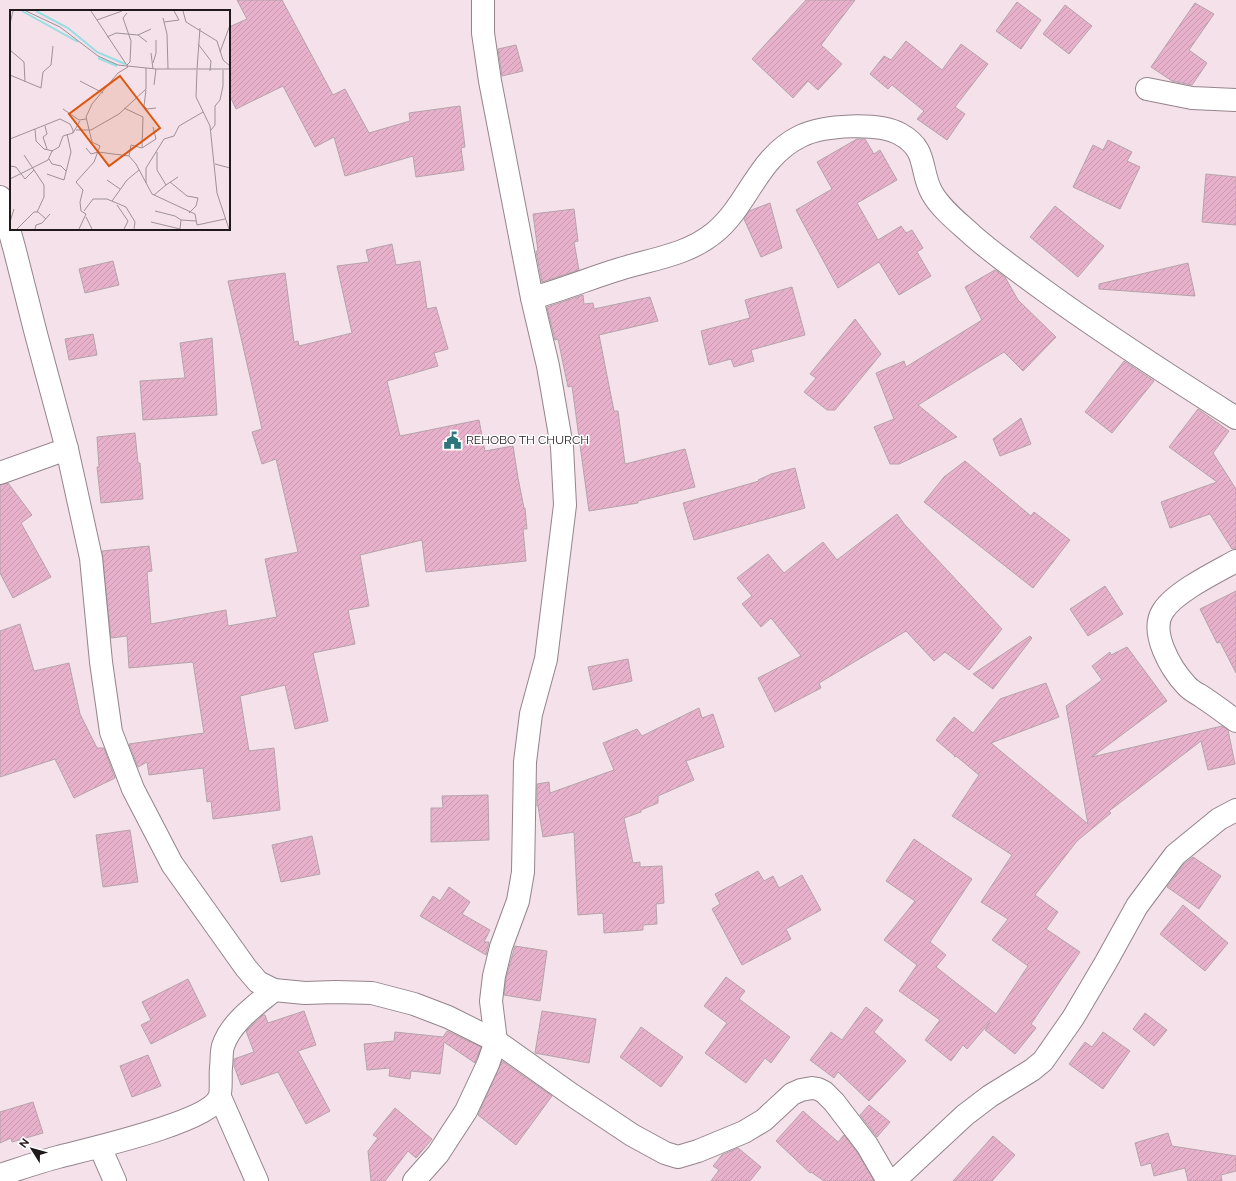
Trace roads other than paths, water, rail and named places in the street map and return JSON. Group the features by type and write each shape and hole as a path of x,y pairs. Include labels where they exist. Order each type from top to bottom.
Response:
{"street":[{"path":"414,1181 438,1154 466,1111 488,1064 496,1041 491,1001 494,976 501,947 518,902 523,872 525,762 531,714 546,659 565,505 562,448 548,366 532,298 490,81 483,33 483,0"},
{"path":"1147,89 1192,98 1236,100"},
{"path":"532,298 564,289 622,268 674,254 702,242 715,233 727,220 762,168 783,148 801,136 823,129 836,127 877,127 893,130 912,142 918,149 931,192 938,202 980,241 1010,266 1082,318 1236,418"},
{"path":"0,197 67,449 91,558 101,662 111,732 133,789 172,864 246,968 258,982 274,990 305,993 372,993 414,1004 441,1014 496,1041 578,1100 632,1135 665,1153 678,1157 698,1151 744,1132 764,1120 792,1094 801,1090 812,1088 818,1089 824,1092 834,1102 867,1145 888,1181"},
{"path":"0,473 67,449"},
{"path":"1236,561 1193,585 1172,601 1162,611 1158,623 1161,646 1170,664 1186,686 1236,721"},
{"path":"894,1181 965,1115 990,1096 1032,1070 1043,1061 1077,1012 1137,906 1175,855 1219,819 1236,810"},
{"path":"257,1181 220,1097 223,1046 233,1027 252,1008 274,990"},
{"path":"0,1175 58,1157 100,1147 193,1117 209,1108 220,1097"},
{"path":"100,1147 115,1181"}],"place":[{"name":"REHOBO TH CHURCH","path":"453,440"}]}
